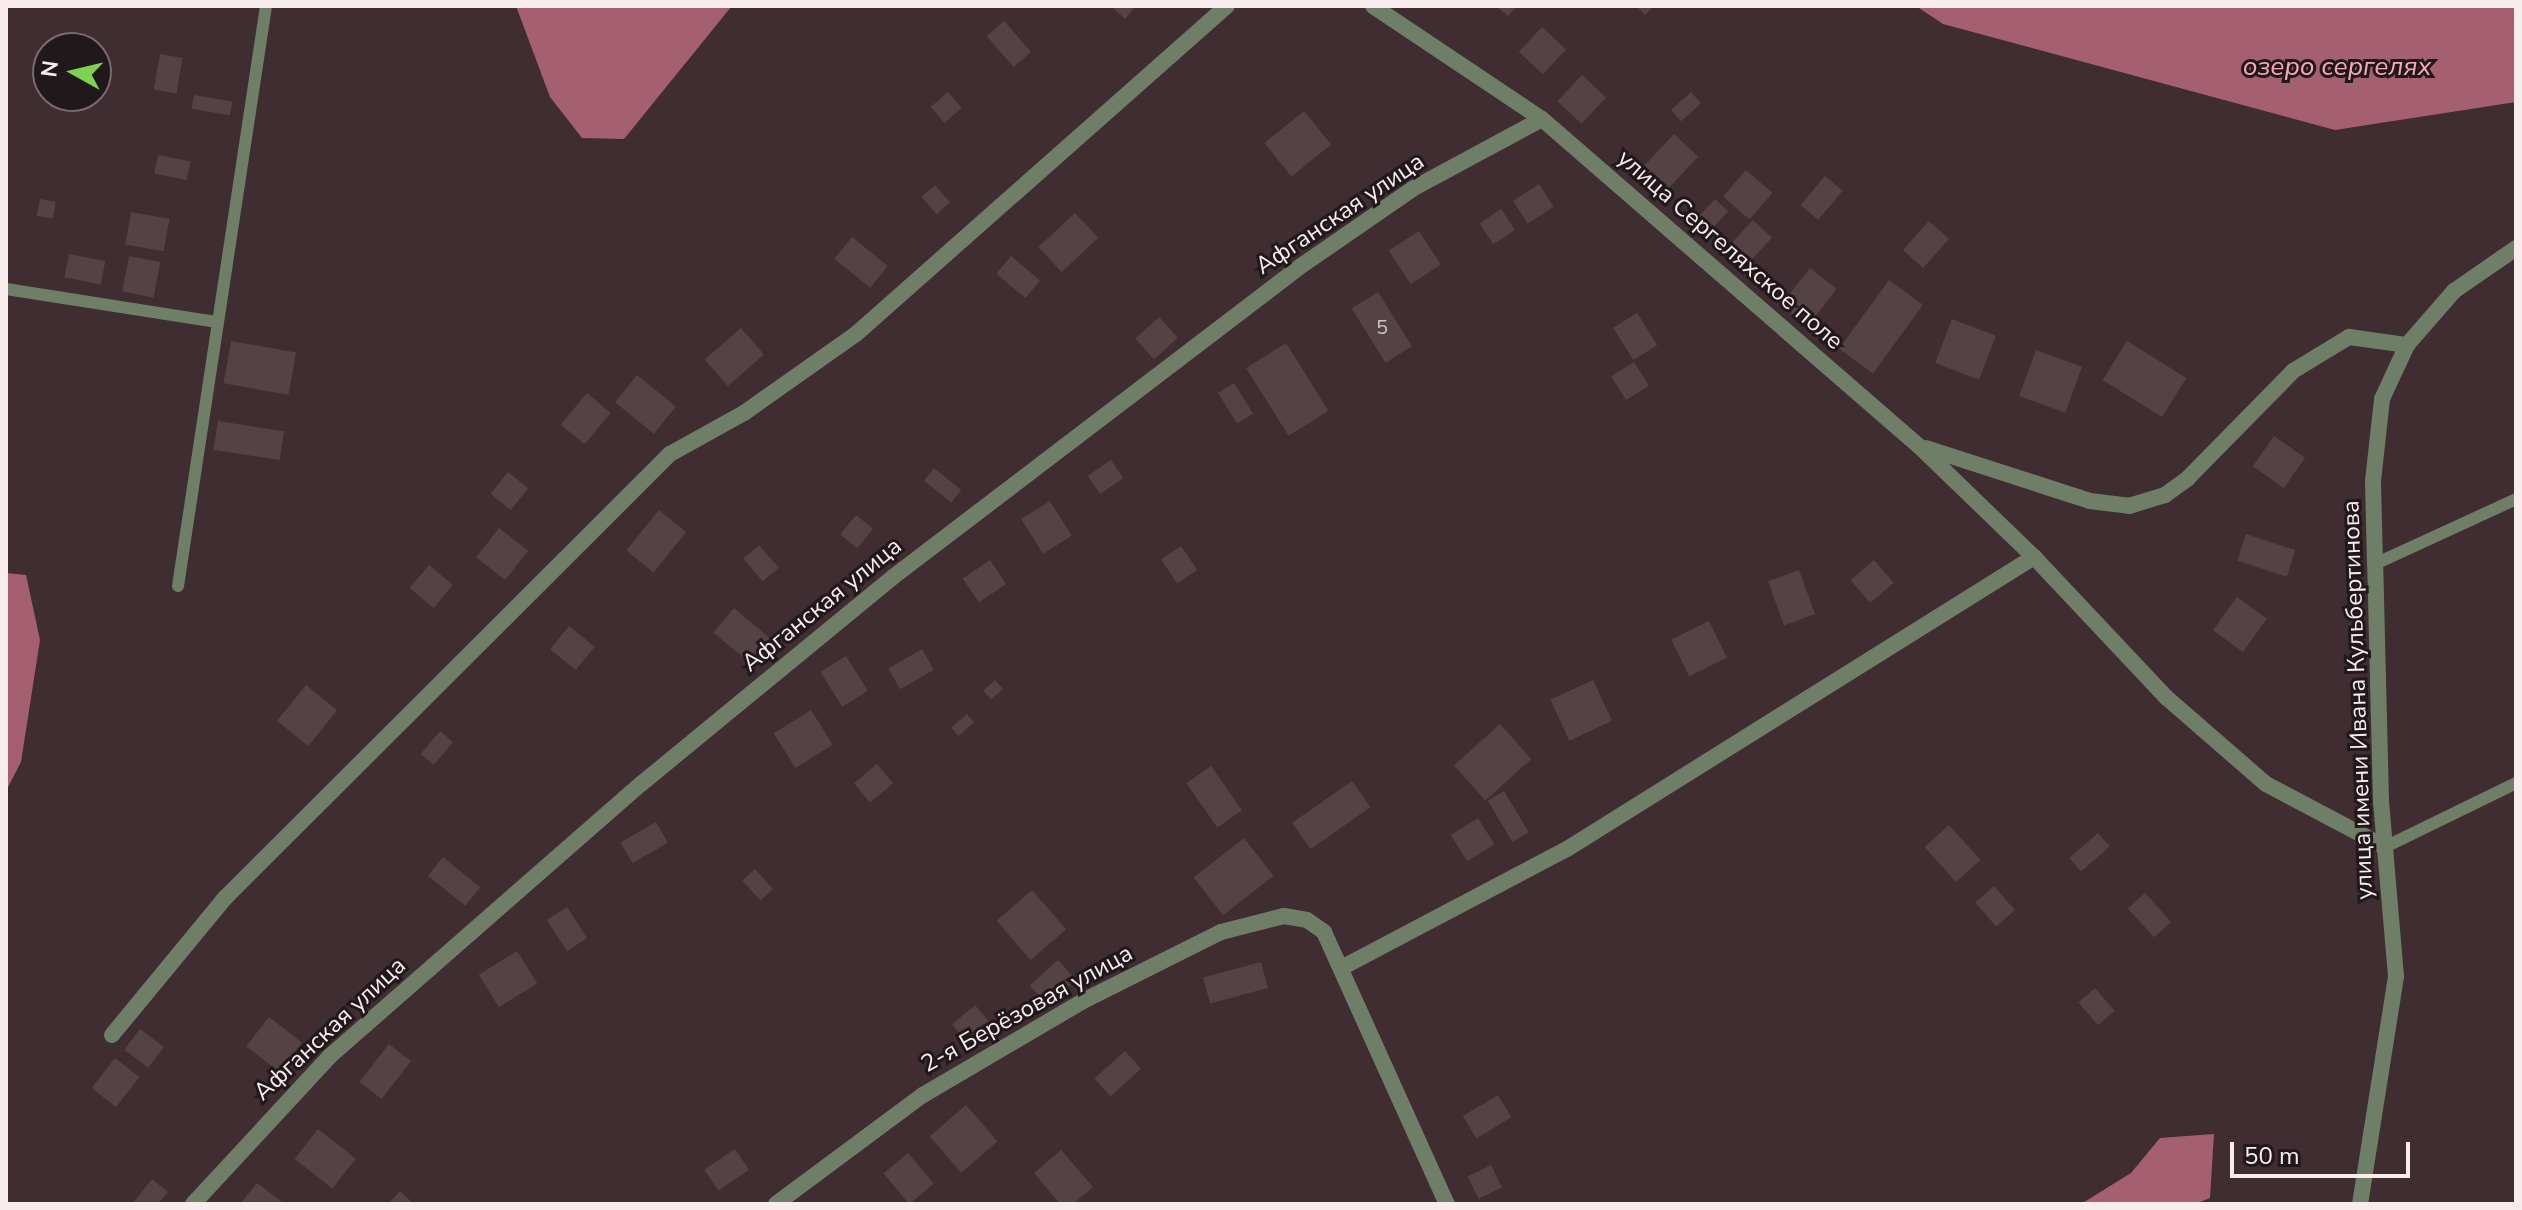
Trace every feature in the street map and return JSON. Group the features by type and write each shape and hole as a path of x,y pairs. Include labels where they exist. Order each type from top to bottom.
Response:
{"street":[{"path":"112,1035 225,898 670,454 744,413 856,334 1227,6"},
{"name":"улица Сергеляхское поле","path":"1373,6 1542,119 1920,447 2034,557 2167,698 2266,784 2385,847"},
{"name":"Афганская улица","path":"193,1204 330,1056 641,784 893,577 1301,266 1414,188 1542,119"},
{"name":"улица имени Ивана Кульбертинова","path":"2361,1204 2396,976 2385,847 2375,564 2373,481 2382,399 2407,345 2454,291 2516,248"},
{"path":"1920,447 2090,501 2129,506 2165,495 2188,478 2293,371 2349,337 2407,345"},
{"path":"1447,1204 1343,967 1567,849 2034,557"},
{"name":"2-я Берёзовая улица","path":"776,1204 923,1095 1083,1001 1207,938 1284,916 1307,920 1324,932 1343,967"}],"lane":[{"path":"178,586 266,6"},
{"path":"6,289 217,322"},
{"path":"2375,564 2516,499"},
{"path":"2385,847 2516,783"}],"water":[{"path":"516,6 731,7 624,139 582,138 550,97"},
{"name":"озеро сергелях","path":"1916,6 2516,6 2516,102 2335,130 1943,24"},
{"path":"6,573 26,575 40,640 21,762 6,791"},
{"path":"2214,1134 2210,1198 2195,1204 2081,1204 2131,1173 2160,1138"}],"building":[{"path":"1111,6 1136,6 1125,19"},
{"path":"1496,6 1517,6 1508,16"},
{"path":"1636,6 1654,6 1645,15"},
{"path":"1004,21 1031,52 1014,67 987,36"},
{"path":"1542,27 1566,50 1543,74 1519,52"},
{"path":"160,54 183,58 176,93 154,89"},
{"path":"1582,75 1606,98 1582,124 1557,101"},
{"path":"948,92 962,108 944,123 931,107"},
{"path":"1691,92 1701,103 1681,121 1671,110"},
{"path":"194,95 232,102 230,116 192,109"},
{"path":"1304,111 1331,144 1291,177 1264,143"},
{"path":"1674,134 1698,157 1666,191 1642,168"},
{"path":"158,155 190,161 187,180 154,174"},
{"path":"1746,170 1772,193 1749,219 1723,196"},
{"path":"1825,176 1843,191 1818,220 1801,205"},
{"path":"1539,184 1554,207 1528,224 1513,201"},
{"path":"935,185 950,202 937,214 921,197"},
{"path":"40,199 56,202 52,219 37,216"},
{"path":"1715,199 1728,211 1707,234 1694,222"},
{"path":"1501,209 1515,230 1493,244 1479,224"},
{"path":"131,212 169,219 164,251 125,244"},
{"path":"1075,213 1098,238 1062,272 1038,247"},
{"path":"1753,220 1772,238 1743,269 1724,251"},
{"path":"1929,221 1949,239 1923,268 1903,250"},
{"path":"1419,231 1441,265 1411,284 1389,251"},
{"path":"852,237 888,266 870,288 834,259"},
{"path":"69,254 105,261 101,285 64,278"},
{"path":"129,256 160,262 154,297 122,291"},
{"path":"1011,256 1040,280 1025,298 996,274"},
{"path":"1810,268 1837,289 1808,326 1781,305"},
{"path":"1889,280 1923,305 1873,373 1839,349"},
{"path":"1378,292 1412,346 1386,363 1352,308"},
{"path":"1637,313 1657,345 1633,360 1613,328"},
{"path":"1159,317 1178,338 1154,359 1135,338"},
{"path":"1952,319 1996,336 1979,380 1935,363"},
{"path":"741,328 764,354 728,386 705,359"},
{"path":"231,341 296,352 289,395 224,383"},
{"path":"2127,341 2186,378 2162,417 2103,380"},
{"path":"1286,343 1328,411 1289,436 1246,368"},
{"path":"2036,350 2082,367 2065,413 2019,396"},
{"path":"1634,362 1649,386 1626,400 1611,376"},
{"path":"637,375 676,406 654,434 615,402"},
{"path":"1234,383 1253,414 1237,424 1218,393"},
{"path":"587,393 611,413 584,444 561,424"},
{"path":"218,421 284,431 280,460 213,450"},
{"path":"2274,436 2305,458 2284,488 2253,466"},
{"path":"1111,460 1123,478 1100,494 1088,476"},
{"path":"934,468 961,490 951,502 924,480"},
{"path":"508,472 528,488 511,510 490,494"},
{"path":"1050,501 1072,536 1043,554 1021,519"},
{"path":"659,510 686,532 653,572 626,550"},
{"path":"856,515 873,529 857,548 840,534"},
{"path":"499,528 528,551 505,580 476,557"},
{"path":"2246,534 2295,550 2287,577 2237,561"},
{"path":"759,545 779,568 763,581 743,559"},
{"path":"1181,546 1197,570 1177,583 1161,559"},
{"path":"990,560 1006,584 979,602 963,578"},
{"path":"1874,560 1894,583 1870,603 1851,580"},
{"path":"429,565 453,585 433,608 410,588"},
{"path":"1799,570 1815,614 1784,625 1768,581"},
{"path":"2237,597 2267,619 2243,652 2213,630"},
{"path":"734,608 775,642 754,667 713,633"},
{"path":"1709,621 1727,658 1689,676 1671,639"},
{"path":"569,626 595,647 576,670 550,649"},
{"path":"922,649 934,670 900,689 888,668"},
{"path":"846,656 868,691 842,707 821,672"},
{"path":"995,680 1003,689 991,700 983,691"},
{"path":"1593,680 1612,721 1569,741 1550,700"},
{"path":"306,685 337,710 308,746 277,721"},
{"path":"811,710 833,745 795,768 774,733"},
{"path":"967,714 974,722 958,736 951,728"},
{"path":"1500,724 1531,759 1485,800 1454,765"},
{"path":"440,731 453,742 434,765 421,754"},
{"path":"877,764 893,783 870,802 854,783"},
{"path":"1211,766 1242,810 1217,827 1186,783"},
{"path":"1352,781 1370,807 1311,849 1292,823"},
{"path":"1504,791 1529,832 1512,842 1488,801"},
{"path":"1478,818 1494,844 1467,861 1451,835"},
{"path":"656,822 668,843 632,863 620,842"},
{"path":"1949,825 1980,860 1956,882 1924,847"},
{"path":"2098,833 2110,847 2081,872 2069,858"},
{"path":"1244,838 1274,876 1223,915 1194,877"},
{"path":"443,857 480,887 465,906 428,876"},
{"path":"755,869 773,889 760,900 742,880"},
{"path":"1994,886 2015,910 1996,927 1975,902"},
{"path":"1032,890 1066,929 1031,960 997,921"},
{"path":"2145,893 2171,922 2154,937 2128,908"},
{"path":"567,907 587,938 567,951 547,920"},
{"path":"517,951 537,983 499,1007 479,975"},
{"path":"1058,960 1076,980 1048,1005 1030,985"},
{"path":"1261,962 1268,988 1210,1004 1203,978"},
{"path":"2095,988 2115,1011 2098,1025 2078,1002"},
{"path":"975,1005 992,1025 969,1044 952,1024"},
{"path":"269,1017 302,1043 279,1072 246,1046"},
{"path":"140,1029 164,1047 148,1068 124,1050"},
{"path":"389,1044 411,1061 382,1099 359,1082"},
{"path":"1125,1051 1141,1069 1111,1096 1095,1078"},
{"path":"115,1058 139,1077 116,1107 92,1088"},
{"path":"1498,1095 1511,1117 1476,1138 1463,1116"},
{"path":"966,1105 997,1141 961,1173 930,1136"},
{"path":"318,1129 356,1159 332,1188 295,1159"},
{"path":"735,1149 749,1170 718,1190 704,1170"},
{"path":"1061,1150 1093,1187 1073,1204 1060,1204 1034,1173"},
{"path":"908,1153 934,1184 909,1204 883,1174"},
{"path":"1491,1165 1502,1187 1479,1199 1468,1176"},
{"path":"152,1179 168,1192 158,1204 132,1204"},
{"path":"257,1183 282,1202 240,1204"},
{"path":"400,1191 414,1204 388,1204"}]}
